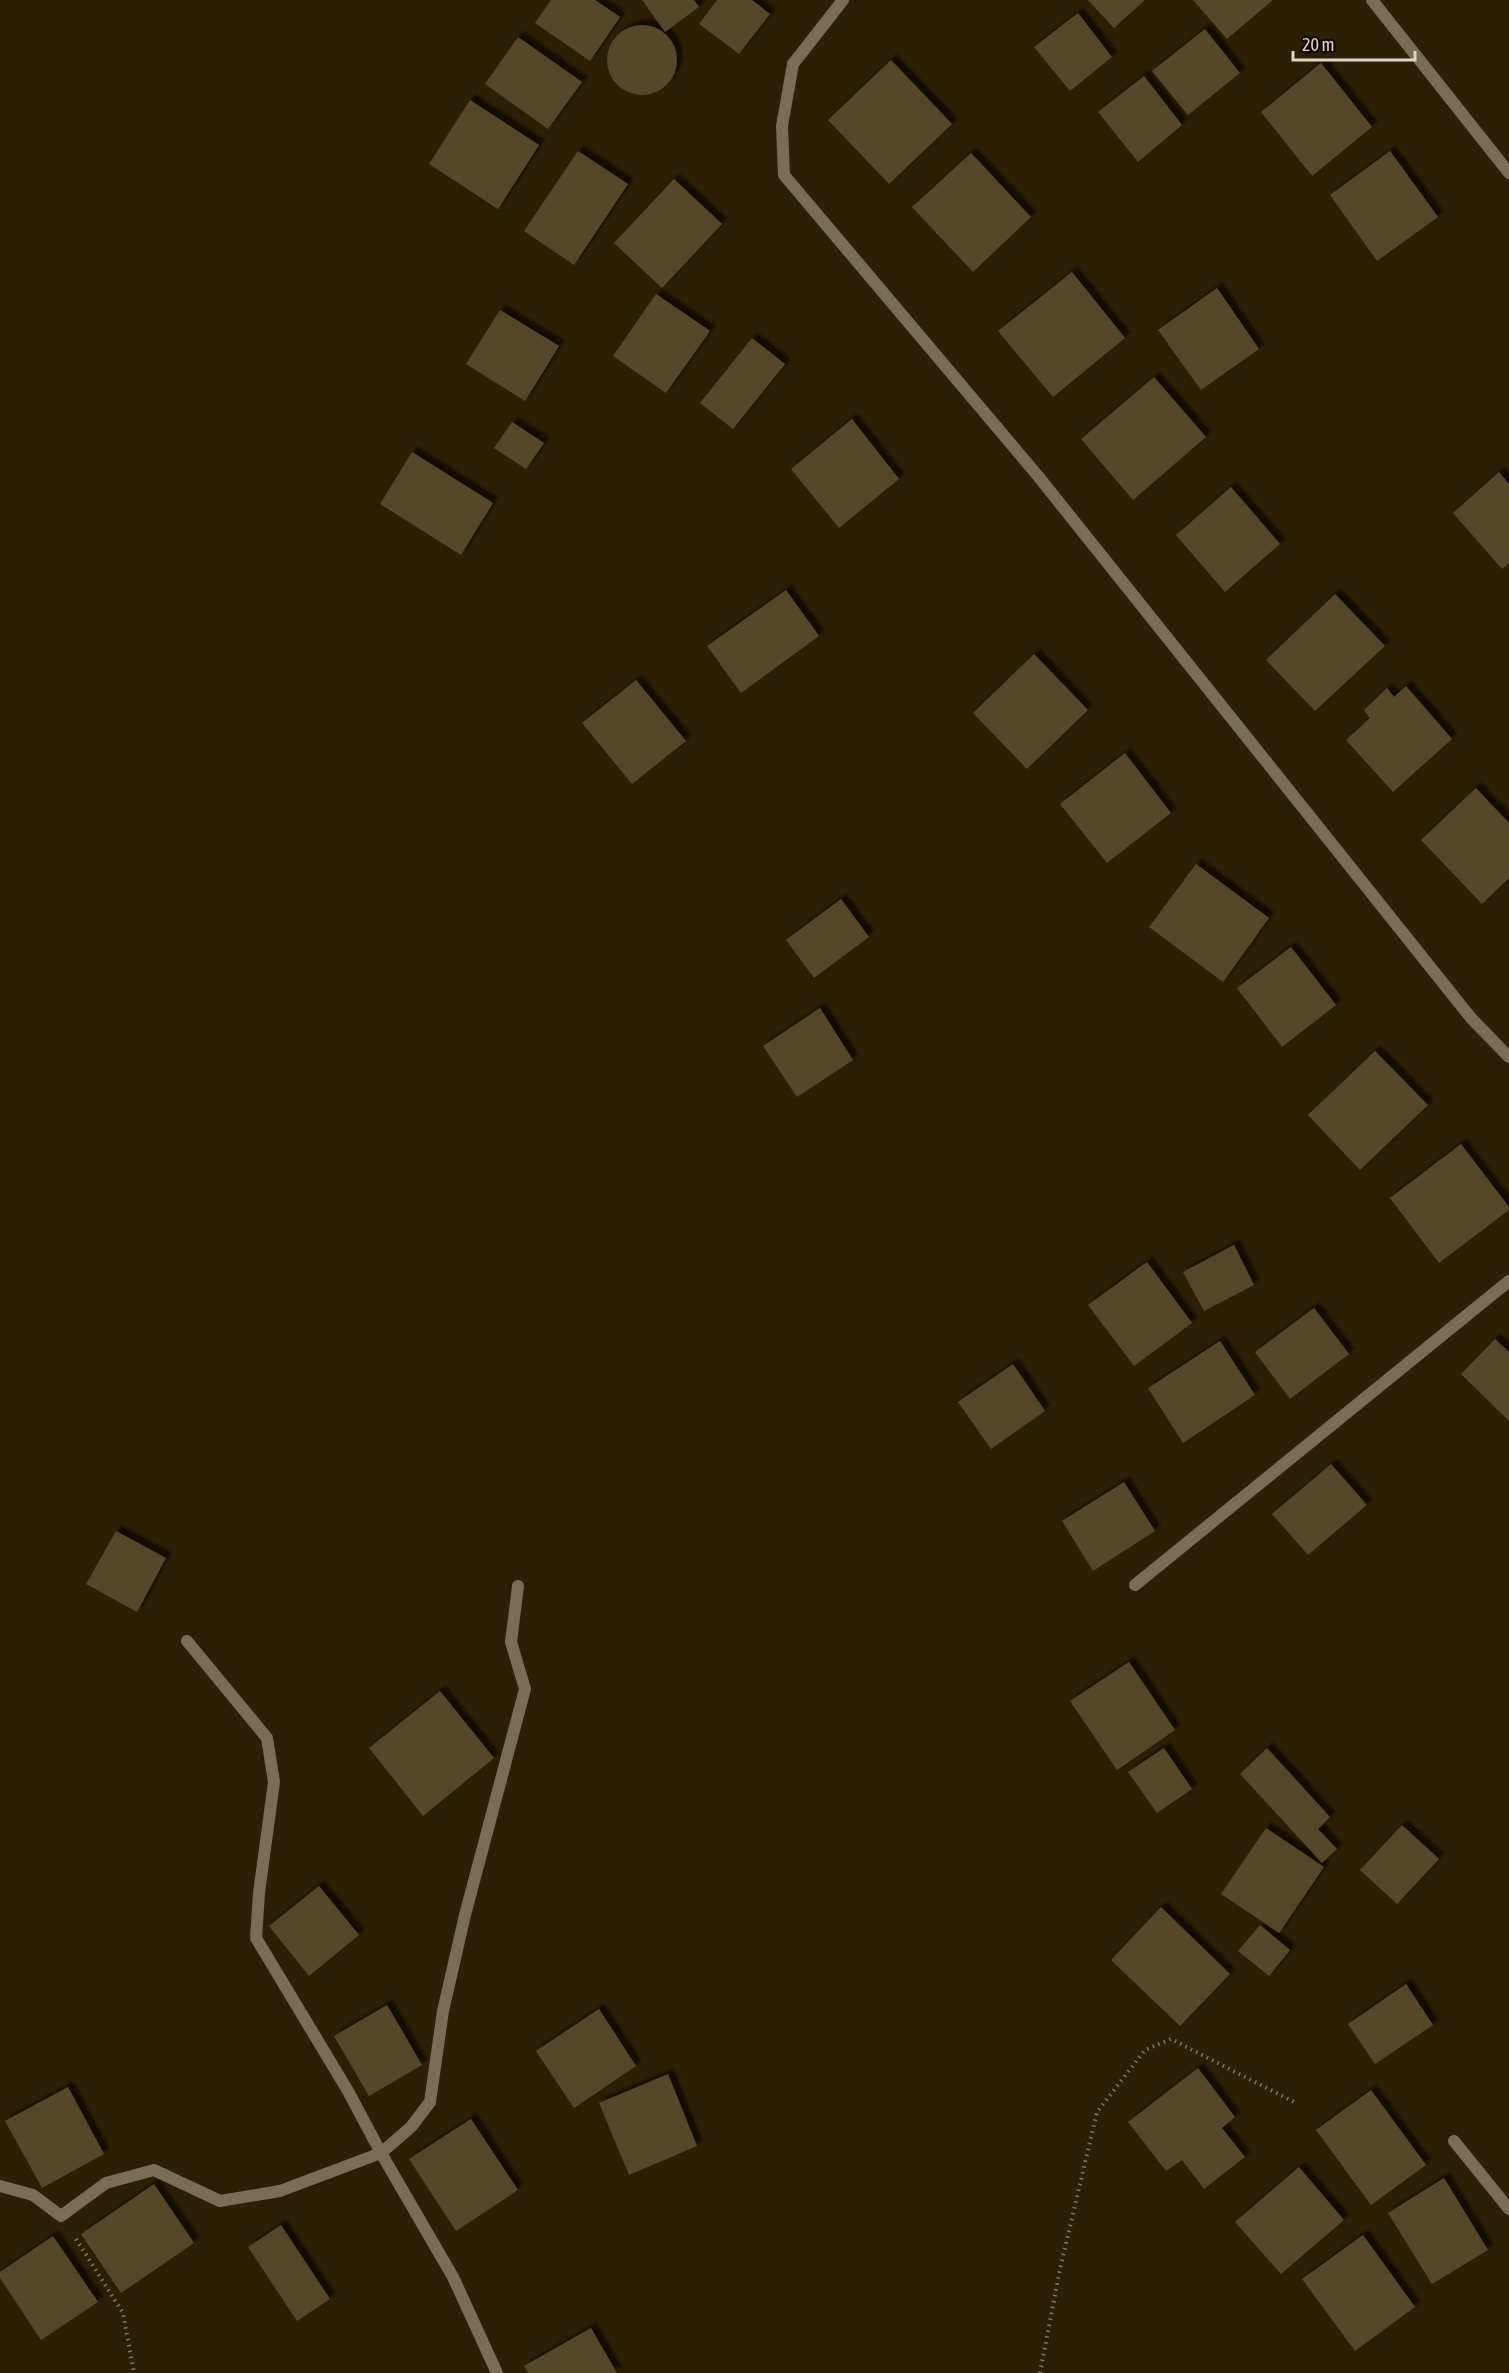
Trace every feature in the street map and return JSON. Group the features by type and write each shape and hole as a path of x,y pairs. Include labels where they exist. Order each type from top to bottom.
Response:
{"street":[{"path":"843,0 793,64 782,126 784,175 1038,476 1471,1018 1509,1057"},
{"path":"1372,0 1509,173"},
{"path":"1135,1585 1509,1281"},
{"path":"0,2186 33,2195 61,2216 106,2183 154,2170 220,2201 280,2191 381,2153 411,2127 430,2102 443,2012 465,1915 525,1689 511,1642 518,1586"},
{"path":"187,1641 267,1738 274,1782 256,1938 348,2091 453,2277 497,2373"},
{"path":"1454,2141 1509,2209"}],"path":[{"path":"1040,2373 1060,2269 1097,2112 1145,2050 1171,2038 1294,2102"},
{"path":"61,2216 123,2313 134,2373"}],"building":[{"path":"551,0 595,0 620,17 590,61 535,23"},
{"path":"642,0 694,0 699,7 665,32"},
{"path":"717,0 752,0 770,14 739,54 699,24"},
{"path":"1088,0 1145,0 1114,28"},
{"path":"1193,0 1273,0 1227,39"},
{"path":"1078,13 1112,57 1070,91 1034,47"},
{"path":"642,25 655,28 667,35 674,47 677,60 674,73 667,85 655,92 642,95 629,92 617,85 610,73 607,60 610,47 617,35 629,28"},
{"path":"1205,29 1240,73 1188,115 1152,71"},
{"path":"518,37 582,82 548,129 485,84"},
{"path":"891,60 952,124 889,184 828,120"},
{"path":"1321,63 1372,127 1312,176 1261,112"},
{"path":"1144,76 1182,125 1138,162 1098,112"},
{"path":"470,100 539,145 498,209 429,164"},
{"path":"578,151 628,184 574,265 524,231"},
{"path":"1390,151 1438,217 1377,261 1330,195"},
{"path":"971,153 1031,217 973,272 912,207"},
{"path":"674,179 722,224 662,288 614,243"},
{"path":"1072,272 1125,338 1053,397 998,331"},
{"path":"1217,288 1259,349 1201,390 1158,330"},
{"path":"656,294 710,331 666,393 613,356"},
{"path":"500,310 559,346 525,401 466,364"},
{"path":"752,338 785,364 733,429 700,403"},
{"path":"1154,377 1206,437 1133,500 1081,439"},
{"path":"852,419 899,479 839,528 791,469"},
{"path":"512,422 544,443 526,469 494,448"},
{"path":"412,452 493,503 461,555 380,504"},
{"path":"1499,472 1509,484 1509,563 1502,569 1453,513"},
{"path":"1231,487 1280,544 1225,592 1176,535"},
{"path":"786,590 819,636 741,693 707,646"},
{"path":"1335,594 1385,646 1315,711 1266,660"},
{"path":"1034,654 1088,710 1027,769 973,713"},
{"path":"636,680 686,741 632,784 582,723"},
{"path":"1406,686 1452,739 1393,792 1346,740 1370,718 1364,710 1387,688 1394,697"},
{"path":"1125,753 1171,813 1107,863 1060,804"},
{"path":"1476,788 1509,823 1509,878 1482,904 1421,840"},
{"path":"1196,864 1269,918 1223,982 1149,927"},
{"path":"841,899 869,937 814,978 786,940"},
{"path":"1291,947 1336,1005 1282,1047 1237,988"},
{"path":"820,1008 853,1060 797,1097 763,1046"},
{"path":"1375,1051 1428,1105 1360,1170 1308,1115"},
{"path":"1461,1144 1509,1210 1439,1263 1390,1198"},
{"path":"1234,1245 1254,1285 1204,1311 1183,1272"},
{"path":"1147,1262 1192,1323 1134,1366 1088,1305"},
{"path":"1314,1308 1349,1354 1290,1399 1255,1352"},
{"path":"1495,1339 1509,1352 1509,1421 1461,1374"},
{"path":"1220,1341 1255,1395 1183,1443 1148,1388"},
{"path":"1013,1364 1045,1411 991,1449 958,1402"},
{"path":"1331,1464 1367,1505 1308,1555 1272,1514"},
{"path":"1124,1482 1155,1531 1093,1571 1062,1521"},
{"path":"116,1531 166,1558 137,1612 86,1584"},
{"path":"1129,1662 1175,1730 1117,1770 1070,1701"},
{"path":"440,1691 494,1758 423,1816 369,1748"},
{"path":"1164,1748 1192,1789 1157,1813 1128,1772"},
{"path":"1267,1748 1330,1817 1318,1829 1337,1849 1322,1863 1240,1774"},
{"path":"1402,1825 1439,1859 1397,1904 1360,1870"},
{"path":"1266,1828 1324,1867 1279,1933 1221,1894"},
{"path":"319,1886 359,1935 309,1976 269,1926"},
{"path":"1161,1907 1230,1974 1180,2026 1111,1960"},
{"path":"1260,1925 1290,1950 1269,1976 1238,1951"},
{"path":"1406,1984 1433,2025 1375,2064 1348,2024"},
{"path":"387,2005 422,2065 369,2096 334,2036"},
{"path":"599,2009 636,2066 574,2108 536,2051"},
{"path":"1198,2068 1235,2117 1222,2128 1245,2157 1204,2189 1182,2160 1166,2171 1128,2122"},
{"path":"668,2074 697,2146 629,2175 599,2103"},
{"path":"68,2087 104,2154 42,2188 5,2121"},
{"path":"1371,2090 1426,2165 1371,2205 1316,2130"},
{"path":"471,2119 518,2190 456,2231 409,2159"},
{"path":"1299,2167 1344,2220 1281,2274 1235,2222"},
{"path":"1444,2178 1488,2250 1432,2284 1388,2213"},
{"path":"154,2184 194,2243 121,2293 81,2234"},
{"path":"281,2225 330,2299 297,2321 248,2247"},
{"path":"1363,2235 1415,2307 1355,2351 1302,2279"},
{"path":"53,2236 98,2302 41,2340 0,2278 0,2272"},
{"path":"591,2328 617,2373 528,2373 524,2366"}]}
